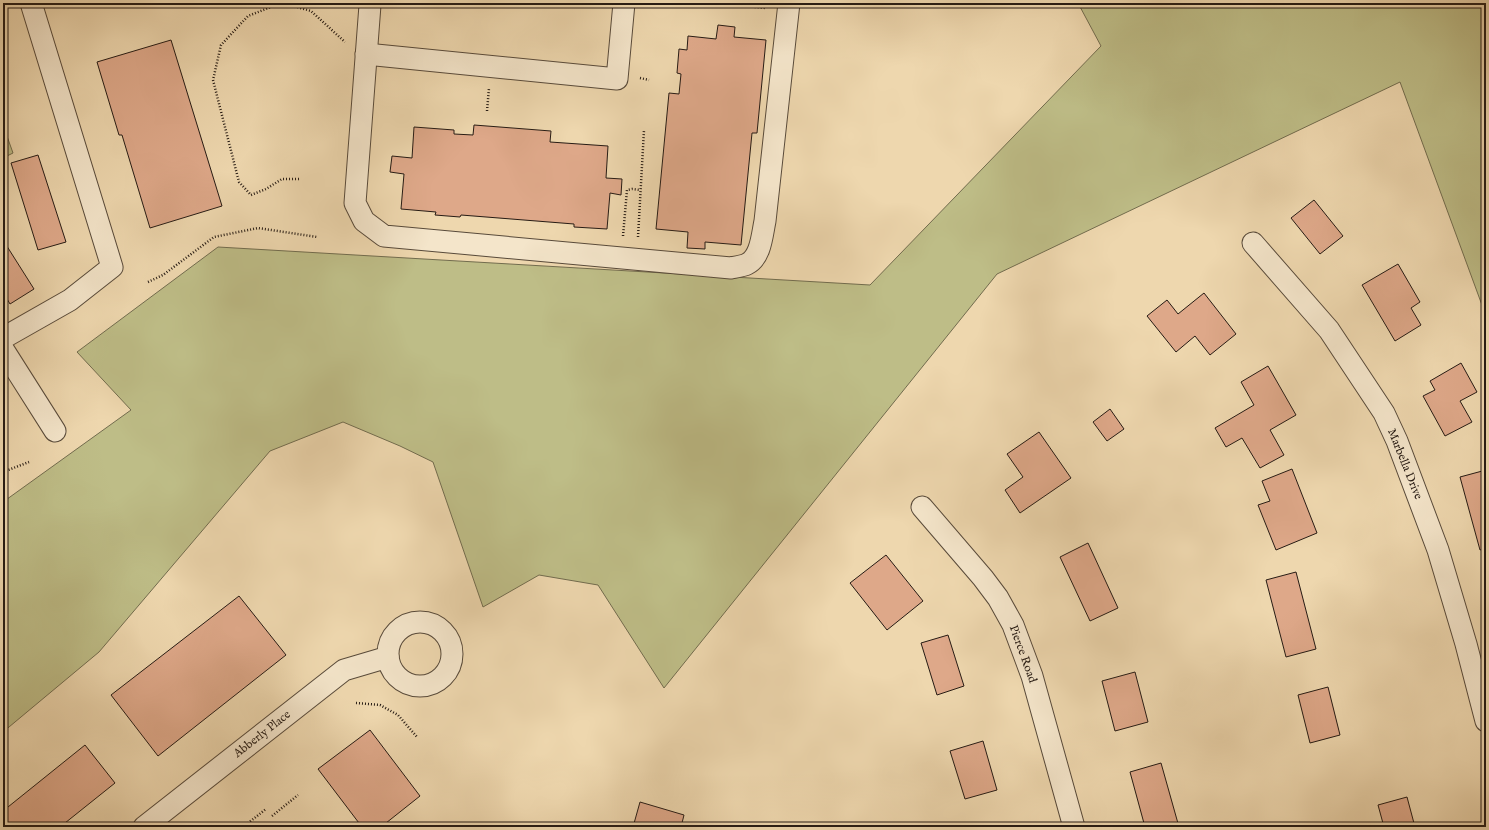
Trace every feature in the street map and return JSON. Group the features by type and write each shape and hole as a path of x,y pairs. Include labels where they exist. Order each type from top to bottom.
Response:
{"street":[{"path":"3,338 70,300 112,267 31,3"},
{"path":"366,54 617,79 624,3"},
{"path":"374,4 366,54 355,203 364,220 384,236 637,251 731,268 747,264 754,258 760,245 765,221 788,12"},
{"name":"Marbella Drive","path":"1253,242 1329,330 1384,413 1438,550 1466,644 1486,721"},
{"path":"3,349 55,431"},
{"name":"Pierce Road","path":"922,507 984,578 1014,625 1032,676 1074,827"},
{"name":"Abberly Place","path":"144,827 344,670 388,657"}],"path":[{"path":"301,179 282,179 266,189 251,195 239,182 213,80 221,45 248,16 282,3 312,11 347,45"},
{"path":"716,3 765,7 770,18 788,12"},
{"path":"640,190 627,190 623,243 637,251 644,130"},
{"path":"148,282 163,275 214,237 258,228 317,237"},
{"path":"3,472 29,462"},
{"path":"356,703 380,705 398,715 417,737"},
{"path":"272,816 298,794"},
{"path":"243,827 266,809"}],"shaded area":[{"path":"1078,3 1486,3 1486,316 1400,82 997,274 664,688 598,585 539,575 483,607 433,462 400,446 343,422 270,451 99,652 3,732 3,502 131,410 77,352 218,247 870,285 1101,46"},
{"path":"3,125 13,153 3,158"}],"building":[{"path":"718,25 735,27 734,37 766,40 757,133 752,133 741,245 705,242 705,249 687,248 688,232 656,229 669,93 679,94 681,74 677,73 679,49 687,50 688,36 716,39"},
{"path":"171,40 222,206 150,228 122,135 119,135 97,62"},
{"path":"474,125 551,131 550,142 608,146 606,178 622,179 621,195 610,193 607,229 574,227 574,224 461,215 460,217 435,215 436,212 401,209 404,174 390,172 392,156 412,158 414,127 454,130 454,134 473,135"},
{"path":"38,155 66,242 38,250 11,163"},
{"path":"1314,200 1343,236 1320,254 1291,218"},
{"path":"3,240 34,289 10,304 3,292"},
{"path":"1398,264 1420,302 1411,308 1421,325 1395,341 1362,285"},
{"path":"1204,293 1236,334 1210,355 1195,336 1176,352 1147,316 1167,300 1178,314"},
{"path":"1461,363 1477,392 1460,401 1472,422 1445,436 1423,396 1435,390 1430,381"},
{"path":"1268,366 1296,415 1270,430 1284,455 1260,468 1242,438 1226,447 1215,428 1254,405 1241,382"},
{"path":"1110,409 1124,429 1107,441 1093,422"},
{"path":"1039,432 1071,478 1020,513 1005,490 1023,477 1007,454"},
{"path":"1292,469 1317,533 1276,550 1258,505 1270,501 1262,481"},
{"path":"1486,470 1486,548 1480,550 1460,477"},
{"path":"1088,543 1118,608 1090,621 1060,557"},
{"path":"886,555 923,601 887,630 850,583"},
{"path":"1296,572 1316,649 1286,657 1266,580"},
{"path":"239,596 286,655 158,756 111,695"},
{"path":"948,635 964,686 937,695 921,643"},
{"path":"1135,672 1148,722 1115,731 1102,681"},
{"path":"1328,687 1340,735 1310,743 1298,695"},
{"path":"370,730 420,796 381,827 362,827 318,769"},
{"path":"983,741 997,790 965,799 950,751"},
{"path":"85,745 115,783 60,827 3,827 3,811"},
{"path":"1161,763 1179,827 1145,827 1130,772"},
{"path":"1407,797 1415,827 1384,827 1378,805"},
{"path":"640,802 684,815 681,827 633,827"}]}
